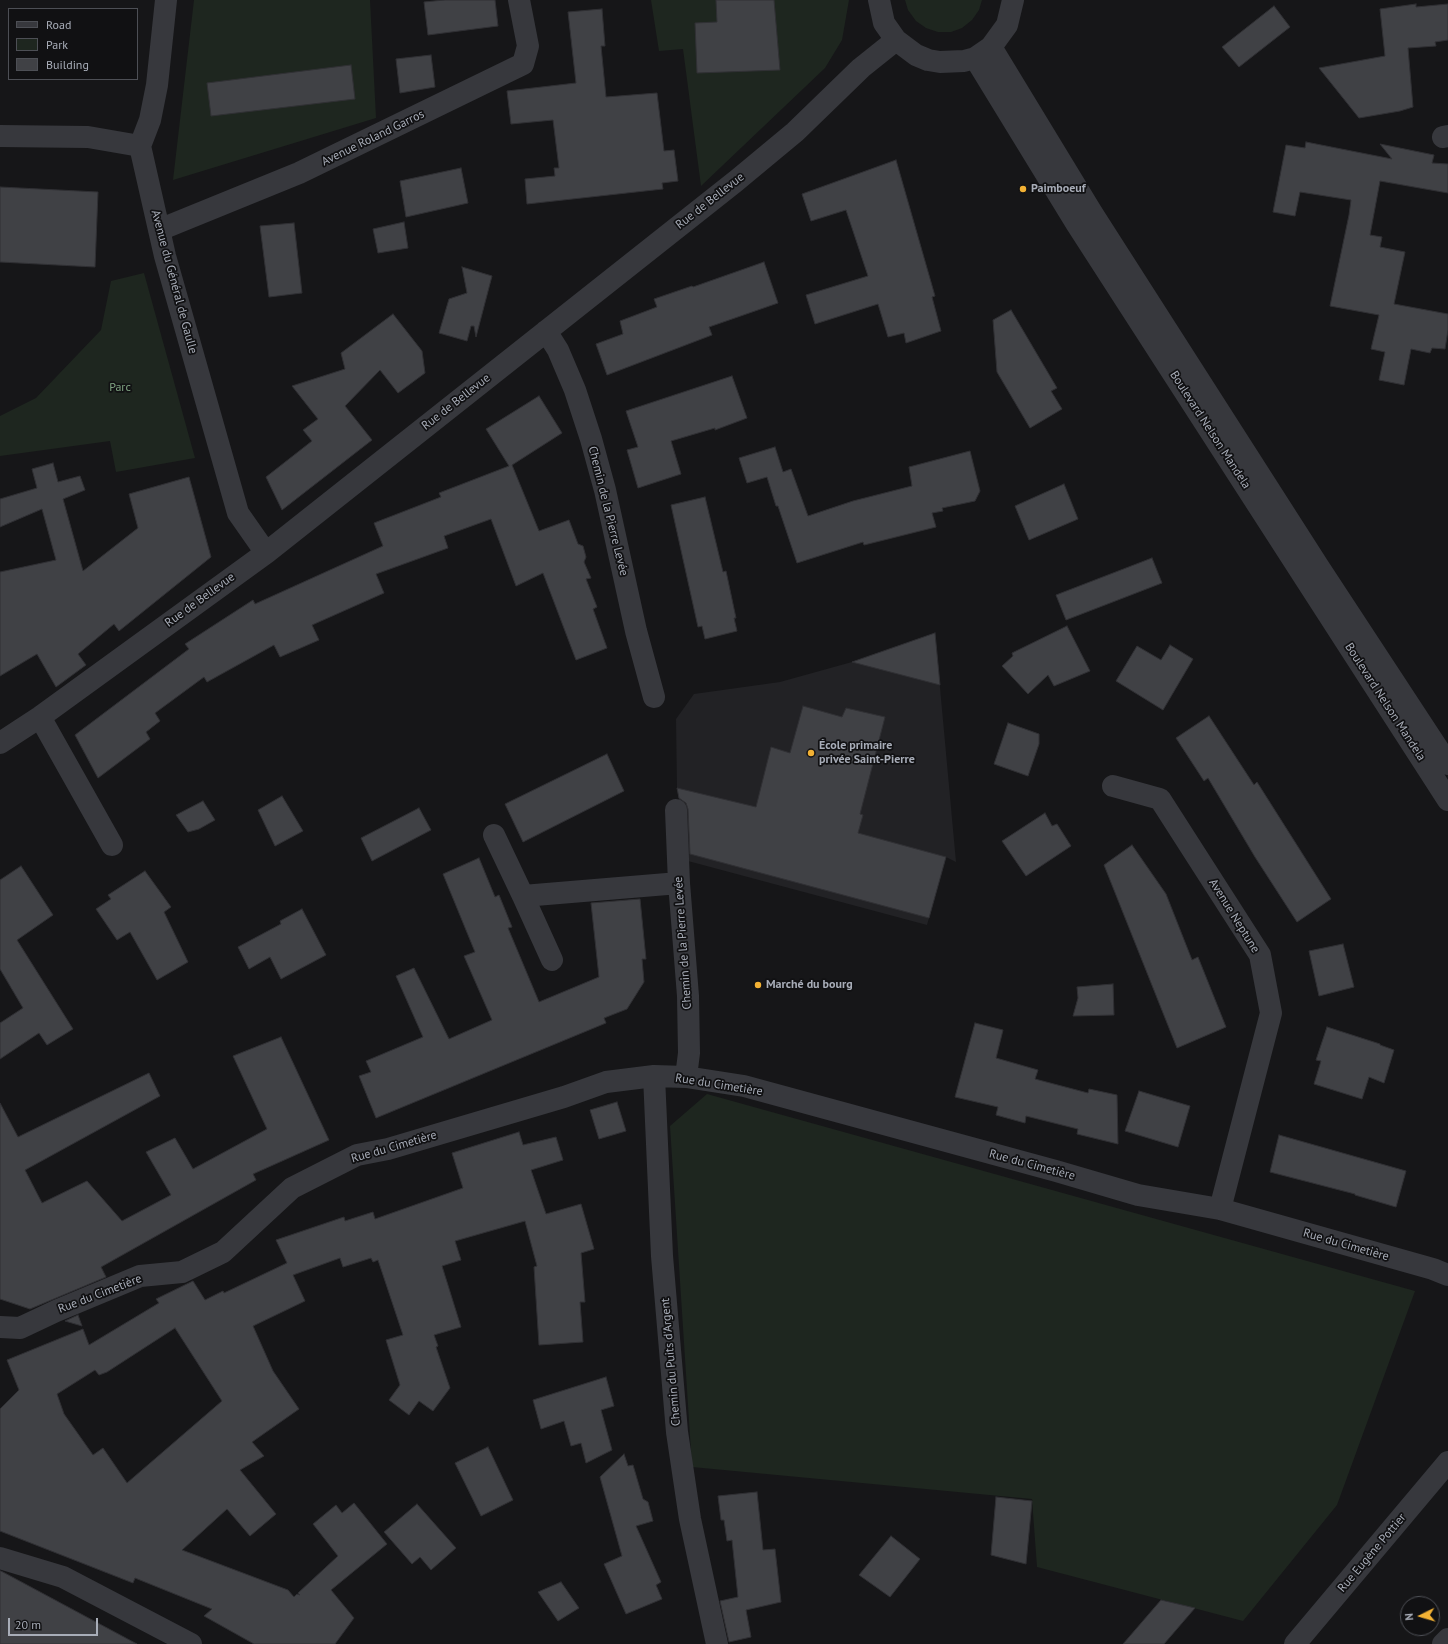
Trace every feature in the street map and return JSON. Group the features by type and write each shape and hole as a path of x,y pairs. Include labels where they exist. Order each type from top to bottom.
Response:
{"street":[{"path":"0,136 88,137 140,146 150,120 156,85 166,0"},
{"name":"Avenue Roland Garros","path":"159,230 299,173 523,64 528,46 519,0"},
{"path":"879,0 884,23 896,40 905,48 928,60 953,62 983,53 1007,25 1013,0"},
{"name":"Rue de Bellevue","path":"0,743 40,717 266,553 795,132 861,68 896,40"},
{"path":"983,53 1092,213 1314,559 1448,764"},
{"name":"Boulevard Nelson Mandela","path":"983,53 1076,223 1448,800"},
{"name":"Avenue du Général de Gaulle","path":"140,146 159,230 238,513 266,553"},
{"name":"Chemin de la Pierre Levée","path":"546,330 558,350 575,390 591,440 605,490 636,631 654,697"},
{"path":"40,717 112,845"},
{"name":"Avenue Neptune","path":"1113,786 1160,799 1260,955 1271,1013 1220,1209"},
{"name":"Chemin de la Pierre Levée","path":"676,810 679,883 688,996 689,1053 686,1077"},
{"path":"494,835 552,960"},
{"path":"523,896 679,883"},
{"name":"Rue du Cimetière","path":"0,1327 20,1328 63,1308 140,1276 182,1272 223,1252 292,1188 357,1155 388,1149 564,1097 606,1082 654,1076 686,1077 744,1086 1056,1171 1138,1195 1220,1209 1433,1269 1448,1275"},
{"name":"Chemin du Puits d'Argent","path":"654,1076 662,1256 677,1432 690,1518 717,1644"},
{"name":"Rue Eugène Pottier","path":"1295,1644 1448,1462"},
{"path":"0,1558 64,1577 191,1644"},
{"path":"1443,1644 1448,1639"}],"shaded area":[{"name":"École primaire privée Saint-Pierre","path":"935,633 956,862 946,857 927,925 688,861 677,788 676,719 694,694 780,682 852,662"}],"green space":[{"path":"194,0 370,0 376,118 173,180"},
{"path":"651,0 849,0 842,40 825,68 701,186 683,49 659,51"},
{"path":"905,0 982,0 979,10 972,20 962,28 951,32 938,32 926,28 916,21 908,10"},
{"name":"Parc","path":"144,273 195,458 116,472 110,441 0,456 0,416 36,398 101,330 111,281"},
{"path":"707,1094 1415,1291 1337,1505 1243,1621 1037,1567 1032,1499 692,1467 670,1126"}],"building":[{"path":"444,0 495,0 498,26 428,35 424,2"},
{"path":"716,0 774,0 780,70 697,73 695,23 717,22"},
{"path":"1416,4 1416,7 1448,4 1448,40 1435,42 1436,46 1408,48 1413,107 1400,111 1359,118 1319,68 1385,56 1380,9"},
{"path":"1274,6 1290,27 1239,67 1222,47"},
{"path":"602,9 605,46 601,46 606,97 657,93 664,151 674,150 678,181 662,183 663,189 527,204 525,179 555,176 554,168 559,168 553,120 511,124 507,91 576,83 568,12"},
{"path":"431,55 435,87 400,93 396,59"},
{"path":"351,65 355,99 211,116 207,83"},
{"path":"1306,142 1392,159 1380,144 1434,155 1432,163 1448,164 1448,193 1380,181 1370,235 1382,237 1380,247 1405,252 1394,304 1448,314 1448,330 1445,349 1432,348 1430,353 1411,349 1404,385 1379,380 1385,352 1371,349 1379,315 1330,306 1351,200 1300,192 1295,216 1273,212 1286,145 1305,148"},
{"path":"896,160 935,296 932,297 941,331 906,343 904,333 888,337 878,304 815,324 806,295 868,276 846,210 811,221 802,194"},
{"path":"461,168 468,203 406,217 400,181"},
{"path":"0,187 98,192 95,267 0,262"},
{"path":"404,222 408,248 378,253 373,229"},
{"path":"294,223 302,293 269,297 260,226"},
{"path":"764,262 778,303 709,327 712,335 607,375 596,344 623,334 620,321 657,307 654,299"},
{"path":"462,267 492,276 476,337 474,326 471,326 467,341 439,333 449,299 467,293"},
{"path":"1011,310 1057,388 1051,391 1062,409 1030,428 997,372 993,320"},
{"path":"393,314 422,351 425,373 398,393 380,370 345,406 372,440 282,510 266,477 312,441 303,430 318,419 292,386 345,369 341,353"},
{"path":"732,376 747,418 715,430 715,428 671,441 681,474 638,488 627,450 638,447 626,411"},
{"path":"539,396 562,433 512,465 539,531 569,520 578,544 583,546 586,557 584,562 591,578 586,579 597,607 593,609 607,648 576,660 543,573 516,586 491,519 444,536 448,548 376,574 384,593 312,625 319,640 280,657 274,645 207,682 204,677 155,713 160,721 146,732 150,739 98,778 75,735 189,649 185,644 253,600 255,604 383,546 374,523 441,497 439,493 509,466 486,429"},
{"path":"775,447 783,472 791,469 808,516 853,501 912,486 909,467 970,451 980,491 975,501 942,508 943,511 932,513 936,527 864,545 863,542 797,563 767,477 747,483 739,458"},
{"path":"53,463 58,482 80,476 85,490 63,499 83,571 138,528 129,494 189,477 211,557 119,631 114,624 78,654 86,665 56,687 37,654 0,676 0,572 56,560 42,509 0,527 0,499 37,488 32,469"},
{"path":"1064,484 1078,519 1029,540 1015,506"},
{"path":"705,497 723,572 726,571 736,618 734,618 737,631 705,639 702,626 698,627 671,505"},
{"path":"1152,558 1162,583 1066,620 1056,595"},
{"path":"1067,626 1090,671 1054,686 1048,675 1028,694 1002,666 1013,656 1012,653"},
{"path":"935,633 940,685 852,662"},
{"path":"1170,645 1193,659 1163,710 1116,681 1137,646 1161,660"},
{"path":"803,706 842,717 846,708 885,717 860,814 863,815 858,833 946,857 929,918 690,854 688,809 686,803 679,798 677,788 756,807 771,747 790,753"},
{"path":"1209,716 1254,785 1257,782 1331,899 1297,922 1255,857 1208,778 1204,781 1176,738"},
{"path":"1008,723 1039,734 1039,744 1028,776 994,764"},
{"path":"607,754 624,791 523,842 505,804"},
{"path":"282,796 303,831 275,846 258,810"},
{"path":"203,801 215,820 199,829 188,832 176,815"},
{"path":"419,808 431,830 372,861 361,838"},
{"path":"1045,813 1052,826 1057,824 1071,846 1026,876 1002,841"},
{"path":"1132,845 1166,894 1192,960 1198,957 1226,1027 1177,1048 1104,865"},
{"path":"479,858 495,897 499,895 512,927 508,928 539,1002 599,977 591,903 640,899 646,959 642,959 644,982 627,1009 604,1018 606,1023 376,1118 359,1076 371,1072 366,1061 423,1037 396,976 414,968 449,1039 492,1020 464,956 475,952 443,874"},
{"path":"21,866 53,915 17,940 73,1029 47,1045 39,1033 0,1059 0,1023 23,1008 0,969 0,880"},
{"path":"145,871 171,907 164,912 188,962 157,980 130,932 117,940 96,909 111,899 108,895"},
{"path":"302,909 326,955 281,979 270,957 249,969 238,947 281,924 280,921"},
{"path":"1343,944 1354,987 1319,996 1309,951"},
{"path":"1113,984 1114,1015 1073,1016 1078,998 1077,987"},
{"path":"975,1023 1003,1030 996,1058 1038,1070 1035,1079 1088,1093 1089,1089 1117,1095 1118,1144 1077,1134 1078,1129 1026,1116 1025,1123 996,1115 998,1107 955,1097"},
{"path":"1327,1027 1394,1050 1384,1083 1369,1077 1362,1099 1314,1084 1321,1061 1316,1060"},
{"path":"281,1037 329,1140 253,1174 256,1180 101,1267 106,1277 30,1309 0,1299 0,1103 18,1137 149,1073 160,1096 25,1170 42,1203 87,1181 122,1221 171,1195 146,1152 175,1138 193,1169 267,1129 233,1056"},
{"path":"1139,1091 1190,1106 1178,1147 1125,1131"},
{"path":"617,1102 626,1131 599,1139 590,1110"},
{"path":"519,1132 523,1145 556,1137 563,1160 531,1170 546,1214 581,1204 594,1249 581,1253 585,1302 580,1302 583,1342 539,1345 534,1267 537,1266 525,1221 455,1241 461,1260 442,1266 461,1327 434,1335 438,1346 436,1347 450,1388 433,1411 419,1401 409,1415 389,1400 400,1385 386,1340 403,1335 378,1260 373,1262 371,1258 343,1267 340,1258 293,1275 305,1301 253,1326 273,1371 299,1409 252,1442 264,1456 240,1470 276,1514 250,1536 227,1509 182,1550 288,1590 294,1597 297,1594 300,1595 298,1593 338,1556 313,1524 336,1505 342,1513 354,1503 387,1544 331,1590 354,1618 335,1644 254,1644 204,1616 212,1609 135,1578 133,1583 0,1531 0,1409 19,1390 7,1360 83,1329 89,1345 159,1303 156,1299 193,1281 205,1300 223,1291 224,1293 287,1263 276,1240 344,1217 345,1221 373,1212 375,1219 463,1188 452,1153","holes":["175,1328 222,1401 127,1483 103,1448 93,1455 64,1414 57,1394 95,1370 99,1375 107,1372"]},
{"path":"1279,1135 1406,1171 1396,1207 1355,1194 1270,1172"},
{"path":"78,1315 82,1326 65,1321"},
{"path":"606,1377 614,1406 601,1410 612,1450 586,1463 581,1443 571,1446 564,1421 541,1429 533,1400"},
{"path":"488,1447 513,1500 481,1516 455,1463"},
{"path":"624,1454 628,1466 633,1465 643,1499 648,1502 653,1521 636,1526 661,1582 656,1585 662,1599 626,1614 604,1564 622,1556 600,1477"},
{"path":"757,1492 763,1550 775,1549 781,1602 746,1610 751,1637 729,1642 720,1601 738,1597 732,1540 727,1541 724,1520 721,1520 718,1496"},
{"path":"996,1497 1032,1501 1026,1564 991,1555"},
{"path":"417,1504 456,1548 431,1570 420,1557 412,1564 384,1532"},
{"path":"891,1536 920,1559 890,1597 859,1575"},
{"path":"1,1571 137,1644 0,1644"},
{"path":"561,1582 579,1608 558,1621 538,1592"},
{"path":"1161,1600 1195,1608 1164,1644 1123,1644"}],"place":[{"name":"Paimboeuf","path":"1023,189"},
{"name":"École primaire privée Saint-Pierre","path":"811,753"},
{"name":"Marché du bourg","path":"758,985"}]}
